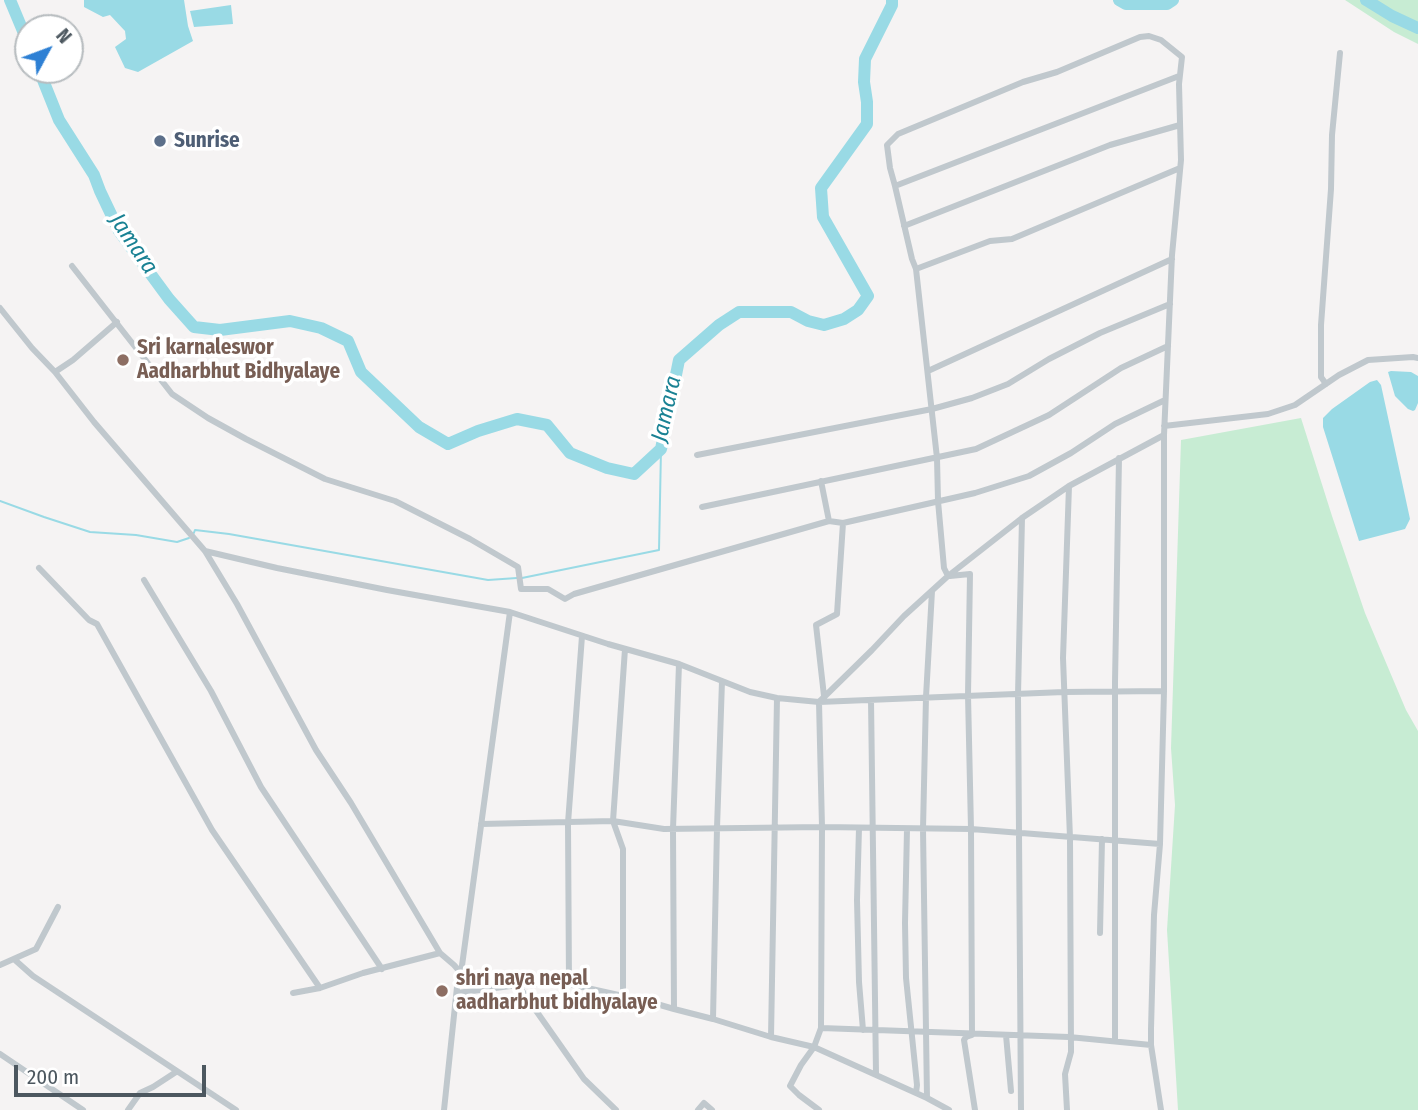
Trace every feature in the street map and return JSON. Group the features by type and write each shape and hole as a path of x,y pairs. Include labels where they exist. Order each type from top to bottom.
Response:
{"street":[{"path":"948,576 944,568 937,458 916,269 890,168 887,145 898,134 1140,37 1149,36 1161,40 1182,57 1179,76 1180,168 1171,259 1164,426 1164,691 1151,1045 1161,1110"},
{"path":"1326,384 1321,377 1321,325 1331,189 1332,135 1340,52"},
{"path":"895,186 1179,76"},
{"path":"904,226 1110,145 1180,125"},
{"path":"916,269 990,241 1012,239 1180,168"},
{"path":"928,371 1171,259"},
{"path":"72,266 172,394 208,418 325,479 395,501 470,539 518,567 521,589 548,589 565,599 573,594 829,521 842,523 975,493 1029,475 1071,453 1115,424 1165,400"},
{"path":"696,455 932,409 972,398 1008,384 1100,333 1170,304"},
{"path":"0,308 205,551 237,604 316,750 351,803 440,953 460,973"},
{"path":"55,372 117,322"},
{"path":"702,507 976,449 1049,415 1121,368 1168,346"},
{"path":"1164,426 1268,414 1295,405 1339,375 1368,360 1418,358"},
{"path":"821,699 948,576 1021,518 1069,486 1164,435"},
{"path":"1115,1041 1115,691 1119,458"},
{"path":"821,481 829,521"},
{"path":"1068,1110 1065,1074 1071,1052 1070,838 1063,658 1069,486"},
{"path":"1021,518 1018,695 1021,1110"},
{"path":"819,1110 790,1086 814,1047 821,1028 823,679 816,625 837,614 842,523"},
{"path":"205,551 301,573 510,612 679,664 750,692 777,698 871,700 1164,691"},
{"path":"39,568 89,620 97,624 212,830 320,989"},
{"path":"948,576 970,574 968,695 972,1035"},
{"path":"145,580 211,691 261,787 382,969"},
{"path":"927,1098 923,829 932,591"},
{"path":"444,1110 457,993 510,612"},
{"path":"569,984 568,823 582,636"},
{"path":"623,996 623,849 613,821 625,649"},
{"path":"674,1009 673,829 679,664"},
{"path":"713,1019 722,681"},
{"path":"771,1037 777,698"},
{"path":"871,700 876,1074"},
{"path":"481,824 613,821 673,829 971,829 1160,844"},
{"path":"859,828 857,900 863,1030"},
{"path":"907,829 906,978 916,1093"},
{"path":"1100,933 1102,839"},
{"path":"0,965 36,949 58,907"},
{"path":"293,993 320,989 363,973 440,953"},
{"path":"15,960 33,976 236,1110"},
{"path":"457,993 551,983 569,984 623,996 814,1047 948,1110"},
{"path":"518,985 584,1079 615,1110"},
{"path":"821,1028 1069,1037 1151,1045"},
{"path":"972,1035 964,1040 975,1110"},
{"path":"1006,1035 1011,1091"},
{"path":"0,1054 83,1110"},
{"path":"128,1110 140,1093 176,1072"},
{"path":"698,1110 704,1103 712,1110"}],"green space":[{"path":"1345,0 1418,0 1418,44 1394,32"},
{"path":"1301,418 1365,613 1406,710 1418,731 1418,1110 1178,1110 1167,930 1175,805 1171,748 1181,440"}],"water":[{"path":"84,0 184,0 193,41 138,72 125,68 115,47 126,39 125,31 110,15 103,17 84,7"},
{"path":"231,5 233,24 194,27 190,11"},
{"path":"1388,372 1411,372 1418,376 1418,403 1415,410 1408,409 1395,396"},
{"path":"1377,380 1381,385 1410,519 1405,529 1359,541 1323,427 1323,418 1370,382"}],"waterway":[{"name":"Jamara","path":"10,0 16,14"},
{"name":"Jamara","path":"45,84 59,120 94,175 119,231 169,299 194,327 220,330 290,321 321,328 348,341 361,372 419,427 448,444 517,419 547,425 570,453 607,468 634,474 661,449 679,360 719,325 739,312 791,312 808,321 824,325 844,319 858,310 868,296 823,217 821,188 867,124 865,59 892,0"},
{"name":"Jamara","path":"1119,0 1126,4 1167,4 1173,0"},
{"name":"Jamara","path":"1366,0 1418,28"},
{"path":"522,578 659,550 661,449"},
{"path":"0,501 90,532 136,535 177,542 189,538"},
{"path":"193,535 195,530 229,534 488,580 517,578"}],"place":[{"name":"Sunrise","path":"160,141"},
{"name":"Sri karnaleswor Aadharbhut Bidhyalaye","path":"123,360"},
{"name":"shri naya nepal aadharbhut bidhyalaye","path":"442,991"}]}
